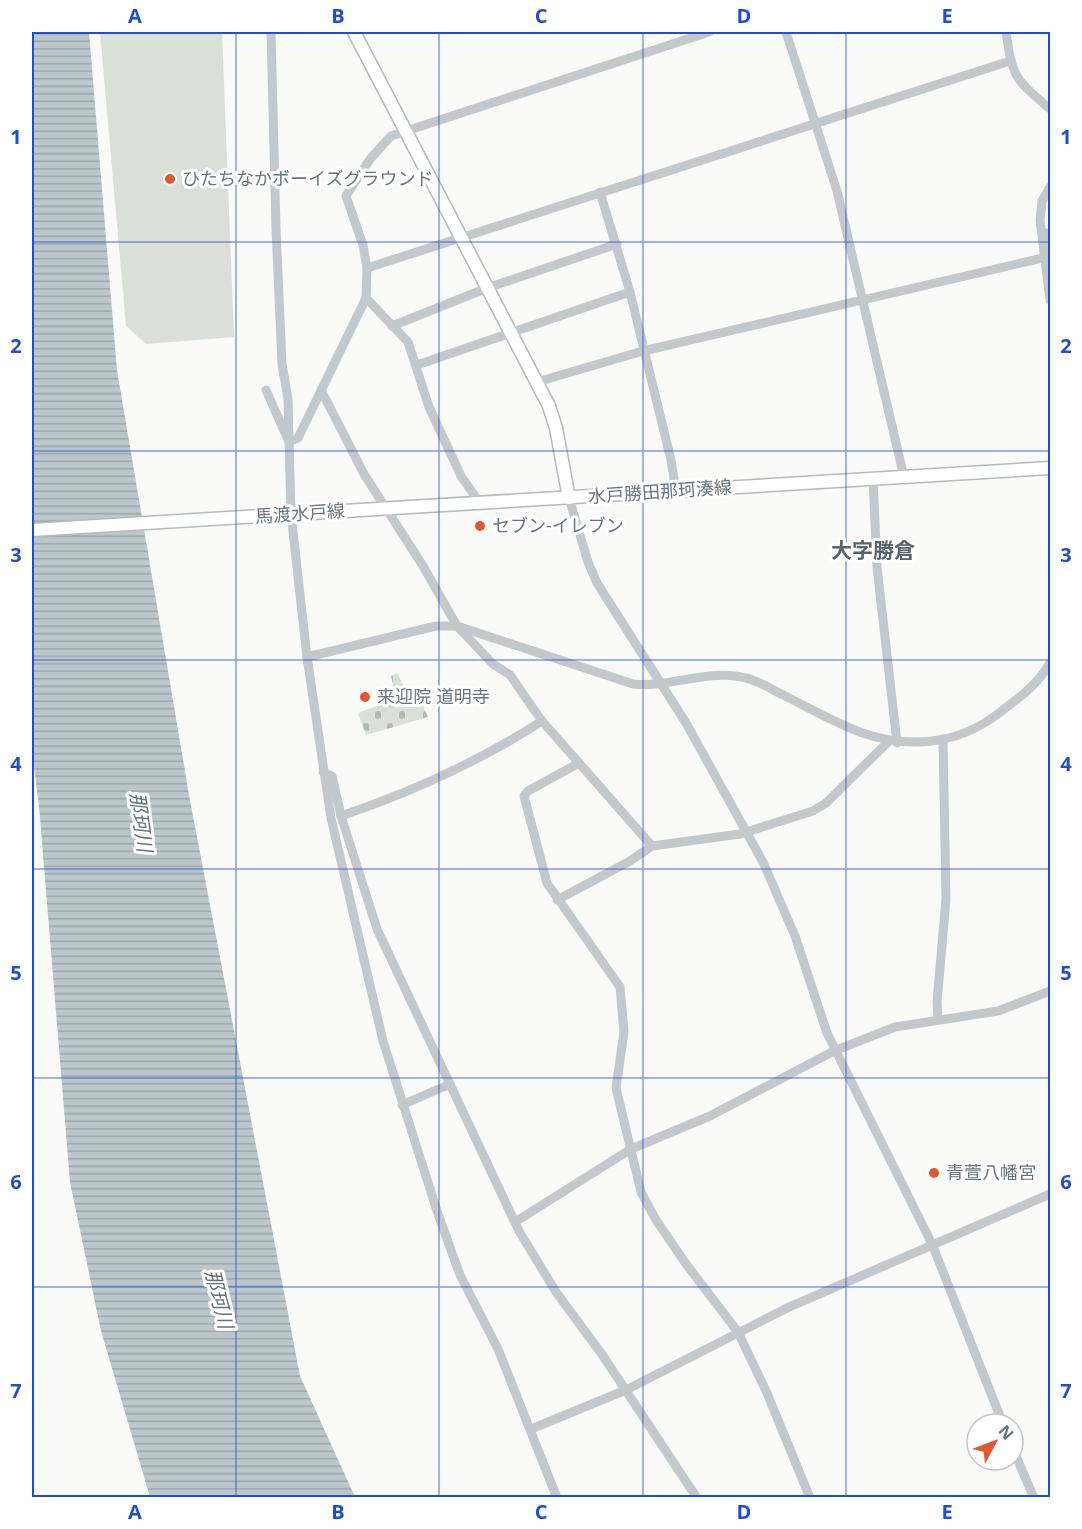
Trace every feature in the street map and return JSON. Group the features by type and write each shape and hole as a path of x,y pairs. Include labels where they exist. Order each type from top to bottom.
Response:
{"main road":[{"name":"水戸勝田那珂湊線","path":"354,32 537,382 554,419 569,498 1050,468"},
{"name":"馬渡水戸線","path":"32,530 569,498"}],"street":[{"path":"272,32 279,305 289,441 291,514 323,772 366,976 402,1105 460,1275 498,1349 557,1497"},
{"path":"289,441 298,438 366,298 367,268 363,245 346,196 363,168 387,139 516,94 709,32"},
{"path":"786,32 837,191 904,477"},
{"path":"1006,32 1010,61 1017,80 1050,109"},
{"path":"367,268 1010,61"},
{"path":"1050,187 1040,208 1050,300"},
{"path":"600,192 630,292 671,459 676,491"},
{"path":"392,326 488,288 617,244"},
{"path":"537,382 643,351 1047,257"},
{"path":"417,365 630,292"},
{"path":"366,298 408,342 429,407 461,476 479,502"},
{"path":"266,390 289,441"},
{"path":"321,390 346,443 456,626 493,664 510,675 542,720 652,846"},
{"path":"873,478 878,567 887,631 893,742"},
{"path":"569,498 588,562 597,583 686,723 747,831 781,899 834,1051 932,1244 998,1412"},
{"path":"307,657 427,628 456,626 633,684 661,684 718,676 746,678 854,730 893,742 944,739 966,733 983,724 1026,692 1050,663"},
{"path":"341,816 388,799 474,761 542,720"},
{"path":"938,1019 936,1002 946,899 944,739"},
{"path":"557,900 630,861 652,846 747,831 813,811 826,803 893,742"},
{"path":"579,763 528,791 524,796 548,883 557,900 578,925 620,987 624,1032 616,1088 640,1192 656,1220 738,1332 810,1497"},
{"path":"323,772 332,776 341,816 377,929 515,1222 556,1292 626,1390 697,1497"},
{"path":"515,1222 631,1149 710,1116 834,1051 914,1022 998,1011 1050,991"},
{"path":"402,1105 450,1084"},
{"path":"531,1429 626,1390 738,1332 932,1244 1050,1194"},
{"path":"1023,1472 1034,1497"}],"green space":[{"name":"ひたちなかボーイズグラウンド","path":"100,32 222,32 234,337 146,344 126,326"},
{"path":"397,673 410,698 418,695 428,717 366,735 358,713 396,699 391,676"}],"water":[{"name":"那珂川","path":"32,32 89,32 117,370 189,795 300,1376 355,1497 150,1497 101,1331 70,1182 39,806 32,749"}],"waterway":[{"path":"1045,232 1050,251"}],"place":[{"name":"ひたちなかボーイズグラウンド","path":"170,179"},
{"name":"セブン-イレブン","path":"480,526"},
{"name":"来迎院 道明寺","path":"365,697"},
{"name":"青萱八幡宮","path":"934,1173"}],"district":[{"name":"大字勝倉","path":"873,551"}]}
